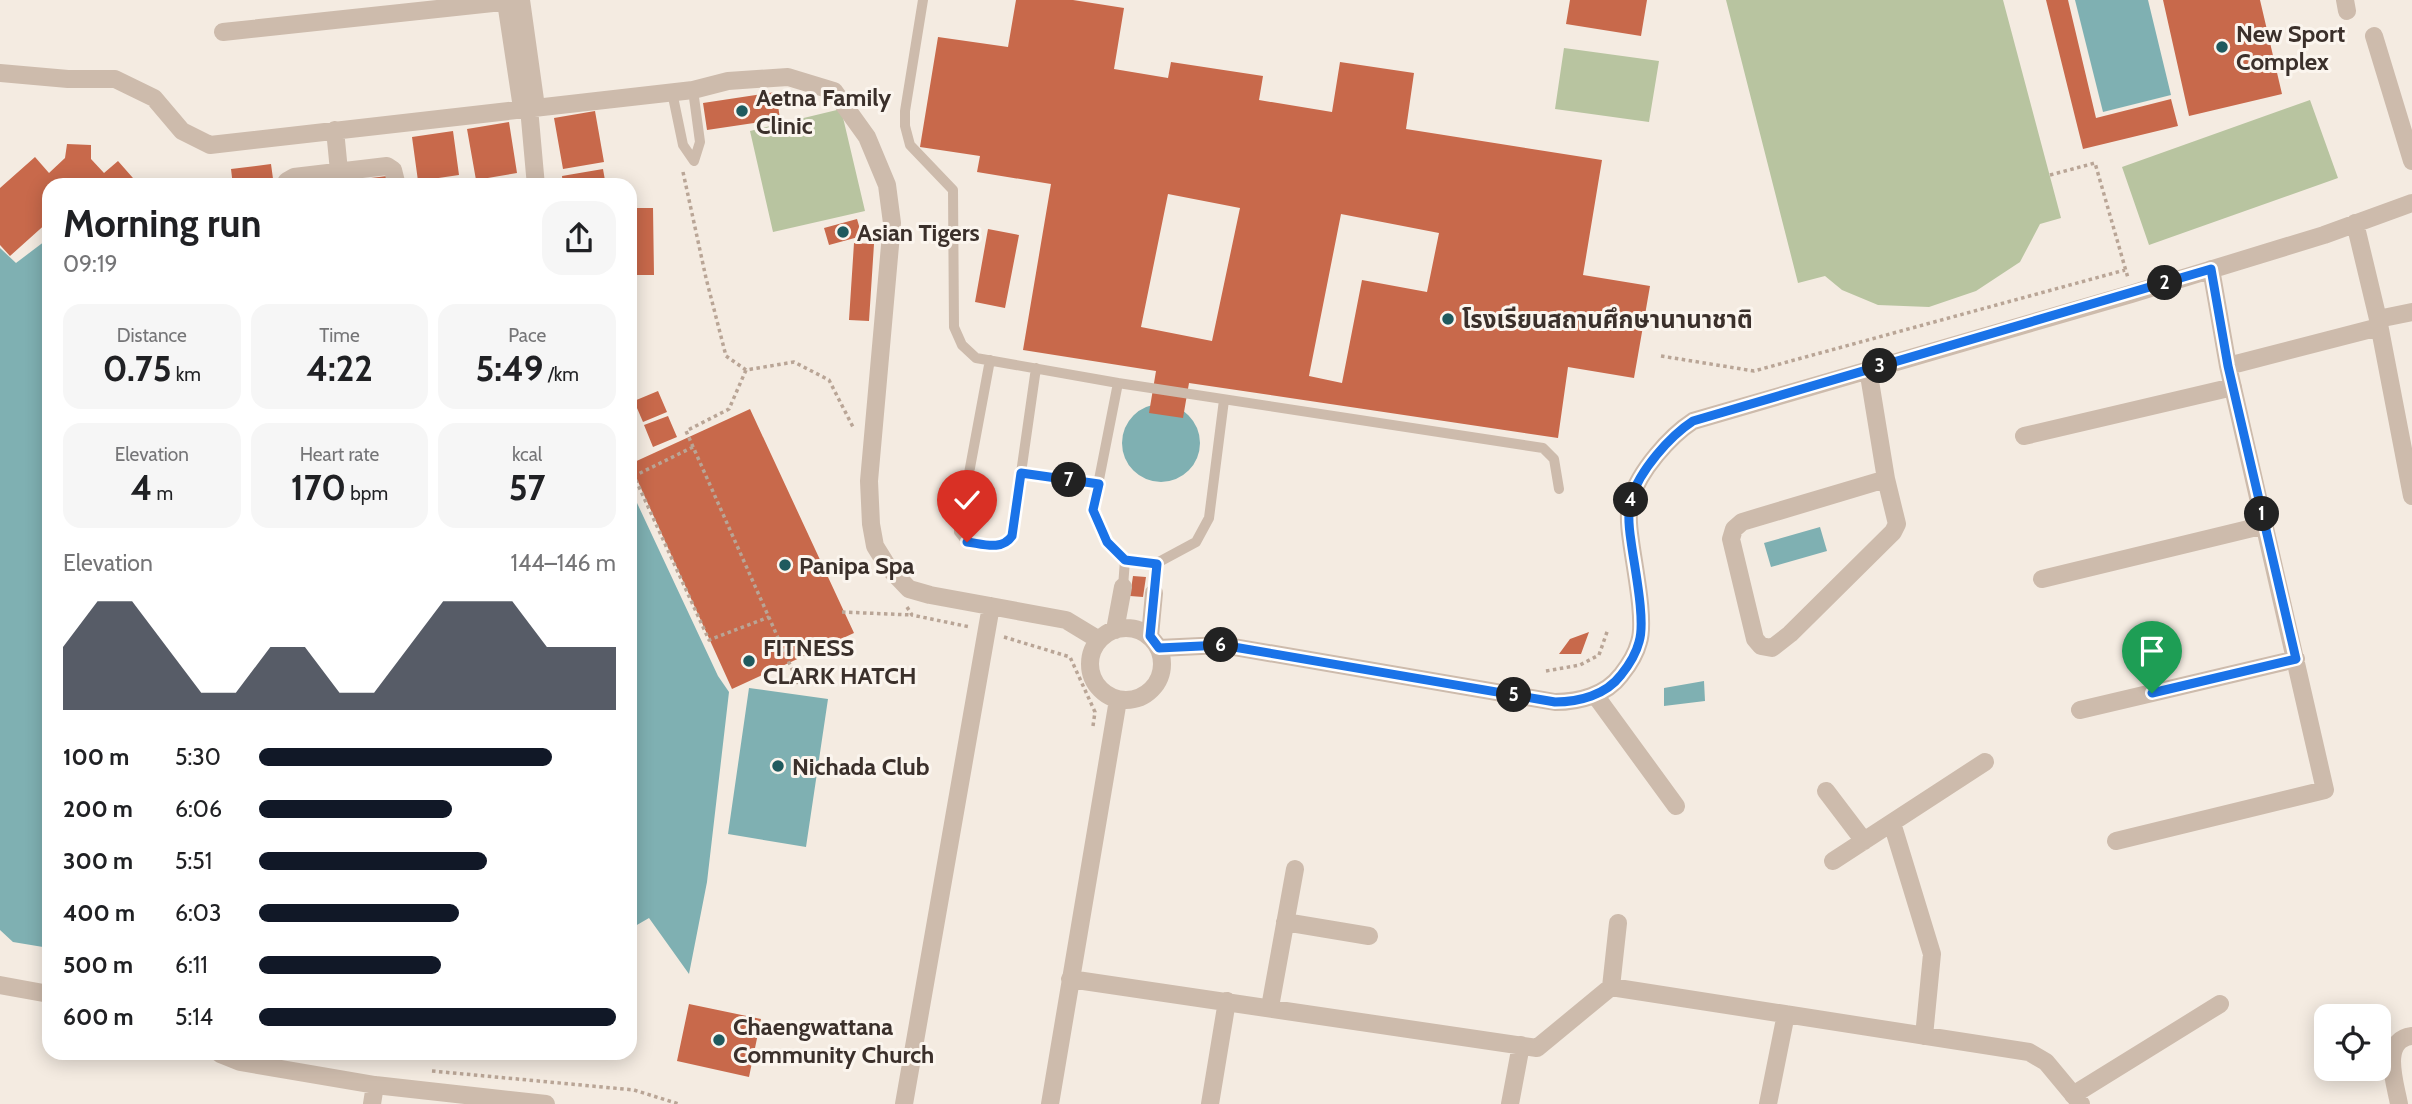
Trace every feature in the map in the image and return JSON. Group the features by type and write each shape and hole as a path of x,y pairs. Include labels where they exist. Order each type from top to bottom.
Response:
{"street":[{"path":"343,0 345,19"},
{"path":"223,32 510,1 529,108 536,178"},
{"path":"2374,36 2412,161"},
{"path":"0,73 68,79 115,79 154,98 182,131 210,145 693,90 728,81 788,77 834,92 867,137 887,185 892,223 869,481 875,546 888,567 909,589 1066,620 1099,640"},
{"path":"335,130 339,171"},
{"path":"292,178 387,166 393,170 395,178"},
{"path":"1154,593 1155,642 1163,668 1159,681 1146,695 1134,700 1118,700 1104,693 1095,684 1091,674 1091,656 1099,640 1115,630 1135,629 1155,642 1222,645 1555,702 1575,702 1595,695 1617,681 1631,661 1640,640 1640,613 1629,524 1631,499 1641,477 1664,447 1680,429 1693,421 2132,294 2324,235 2412,203"},
{"path":"2355,223 2409,467 2412,496"},
{"path":"2116,841 2325,790 2228,366 2211,269"},
{"path":"2228,366 2412,312"},
{"path":"1868,369 1886,479 1897,524 1893,532 1790,634 1772,648 1762,646 1755,639 1731,539 1734,529 1742,522 1886,479"},
{"path":"2024,436 2233,387"},
{"path":"2042,579 2265,525"},
{"path":"1115,630 1123,587"},
{"path":"904,1104 990,606"},
{"path":"2080,710 2296,659"},
{"path":"1595,695 1676,806"},
{"path":"1050,1104 1118,700"},
{"path":"1833,861 1985,762"},
{"path":"1826,791 1864,841"},
{"path":"1892,823 1932,954 1924,1036"},
{"path":"1270,1007 1295,869"},
{"path":"1285,922 1369,936"},
{"path":"1070,979 1537,1048 1611,987 1618,923"},
{"path":"0,985 42,993"},
{"path":"1611,987 2029,1052 2046,1062 2077,1099 2220,1004"},
{"path":"1210,1104 1227,1001"},
{"path":"1768,1104 1786,1014"},
{"path":"2385,1104 2398,1096 2392,1053 2402,1037 2412,1036"},
{"path":"1510,1104 1521,1045"},
{"path":"235,1060 375,1085 547,1104"},
{"path":"372,1104 375,1085"}],"lane":[{"path":"923,0 905,111 905,127 910,145 953,190 954,327 962,345 976,358 1224,400 1543,448 1554,459 1559,489"},
{"path":"672,92 683,145 694,161 700,142 693,90"},
{"path":"990,360 959,527 959,532 967,542 998,545 1012,536 1036,368"},
{"path":"1118,383 1093,510 1107,542 1125,560 1157,564 1196,542 1209,518 1224,400"},
{"path":"1021,473 1099,484"},
{"path":"1123,587 1125,560"},
{"path":"1154,593 1157,564"}],"path":[{"path":"2050,175 2095,163 2132,294"},
{"path":"682,170 726,356 746,370 794,362 829,380 856,434"},
{"path":"1661,356 1754,371 2125,270"},
{"path":"746,370 729,410 687,431 799,685"},
{"path":"637,475 693,447"},
{"path":"637,483 709,640 769,617"},
{"path":"906,605 912,615"},
{"path":"842,612 912,615 956,622 1070,657 1095,712 1093,726"},
{"path":"1546,671 1580,665 1599,655 1608,629"},
{"path":"430,1070 634,1090 679,1104"}],"green space":[{"path":"1726,0 2003,0 2061,218 2040,224 2020,262 1976,291 1929,307 1878,305 1842,290 1825,276 1798,283"},
{"path":"1564,48 1659,61 1649,122 1555,109"},
{"path":"2310,100 2338,178 2149,245 2122,167"},
{"path":"841,109 865,211 773,232 750,131"}],"water":[{"path":"2075,0 2148,0 2171,95 2103,112"},
{"path":"42,243 42,947 13,942 0,930 0,248 16,263"},
{"path":"1161,404 1176,407 1189,415 1197,428 1200,443 1197,458 1189,471 1176,479 1161,482 1146,479 1133,471 1125,458 1122,443 1125,428 1133,415 1146,407"},
{"path":"637,503 718,676 729,692 707,882 689,974 649,918 637,925"},
{"path":"1820,527 1827,551 1771,567 1764,543"},
{"path":"1704,681 1705,701 1664,706 1664,688"},
{"name":"Nichada Club","path":"749,688 828,699 806,847 728,834"}],"building":[{"path":"1016,0 1073,0 1124,8 1114,69 1168,78 1171,62 1263,76 1259,100 1332,112 1340,62 1414,73 1406,129 1602,160 1583,275 1650,286 1634,378 1568,367 1558,438 1189,383 1183,418 1149,413 1156,371 1023,350 1051,184 977,172 980,156 920,147 938,37 1008,47","holes":["1168,194 1240,208 1212,341 1141,327","1341,214 1439,233 1427,292 1362,280 1342,383 1309,376"]},
{"path":"1570,0 1647,0 1641,36 1566,24"},
{"path":"2046,0 2068,0 2096,118 2171,99 2178,126 2083,149"},
{"name":"New Sport Complex","path":"2163,0 2260,0 2282,94 2189,116"},
{"name":"Aetna Family Clinic","path":"776,92 780,119 707,130 703,103"},
{"path":"595,111 604,162 563,169 554,118"},
{"path":"509,122 517,173 476,178 467,129"},
{"path":"453,131 459,175 418,178 412,137"},
{"path":"67,144 91,145 91,159 104,173 118,161 133,178 42,178 42,227 10,256 0,245 0,188 35,157 49,173 65,158"},
{"path":"271,164 273,178 232,178 231,169"},
{"path":"603,169 605,178 562,178"},
{"path":"637,208 653,208 654,275 637,275"},
{"name":"Asian Tigers","path":"857,219 862,236 829,245 824,228"},
{"path":"988,229 1019,235 1005,308 975,302"},
{"path":"854,243 874,244 869,321 849,320"},
{"path":"658,391 667,412 643,422 637,408 637,400"},
{"path":"750,409 854,633 732,689 637,479 637,461"},
{"path":"668,416 677,437 653,447 644,425"},
{"path":"1133,576 1146,577 1143,597 1130,596"},
{"path":"1589,632 1581,654 1559,654 1570,639"},
{"name":"Chaengwattana Community Church","path":"689,1004 761,1019 749,1077 677,1061"}],"place":[{"name":"New Sport Complex","path":"2222,47"},
{"name":"Aetna Family Clinic","path":"742,111"},
{"name":"Asian Tigers","path":"843,232"},
{"name":"โรงเรียนสถานศึกษานานาชาติ","path":"1448,319"},
{"name":"Panipa Spa","path":"785,565"},
{"name":"FITNESS CLARK HATCH","path":"749,661"},
{"name":"Nichada Club","path":"778,766"},
{"name":"Chaengwattana Community Church","path":"719,1040"}],"route":[{"path":"967,542 1004,545 1012,536 1021,473 1099,484 1093,510 1107,542 1125,560 1157,564 1150,636 1159,648 1222,645 1555,702 1575,702 1595,695 1617,681 1631,661 1640,640 1640,613 1629,524 1631,499 1641,477 1680,429 1693,421 2211,269 2228,366 2296,659 2152,693"}]}
